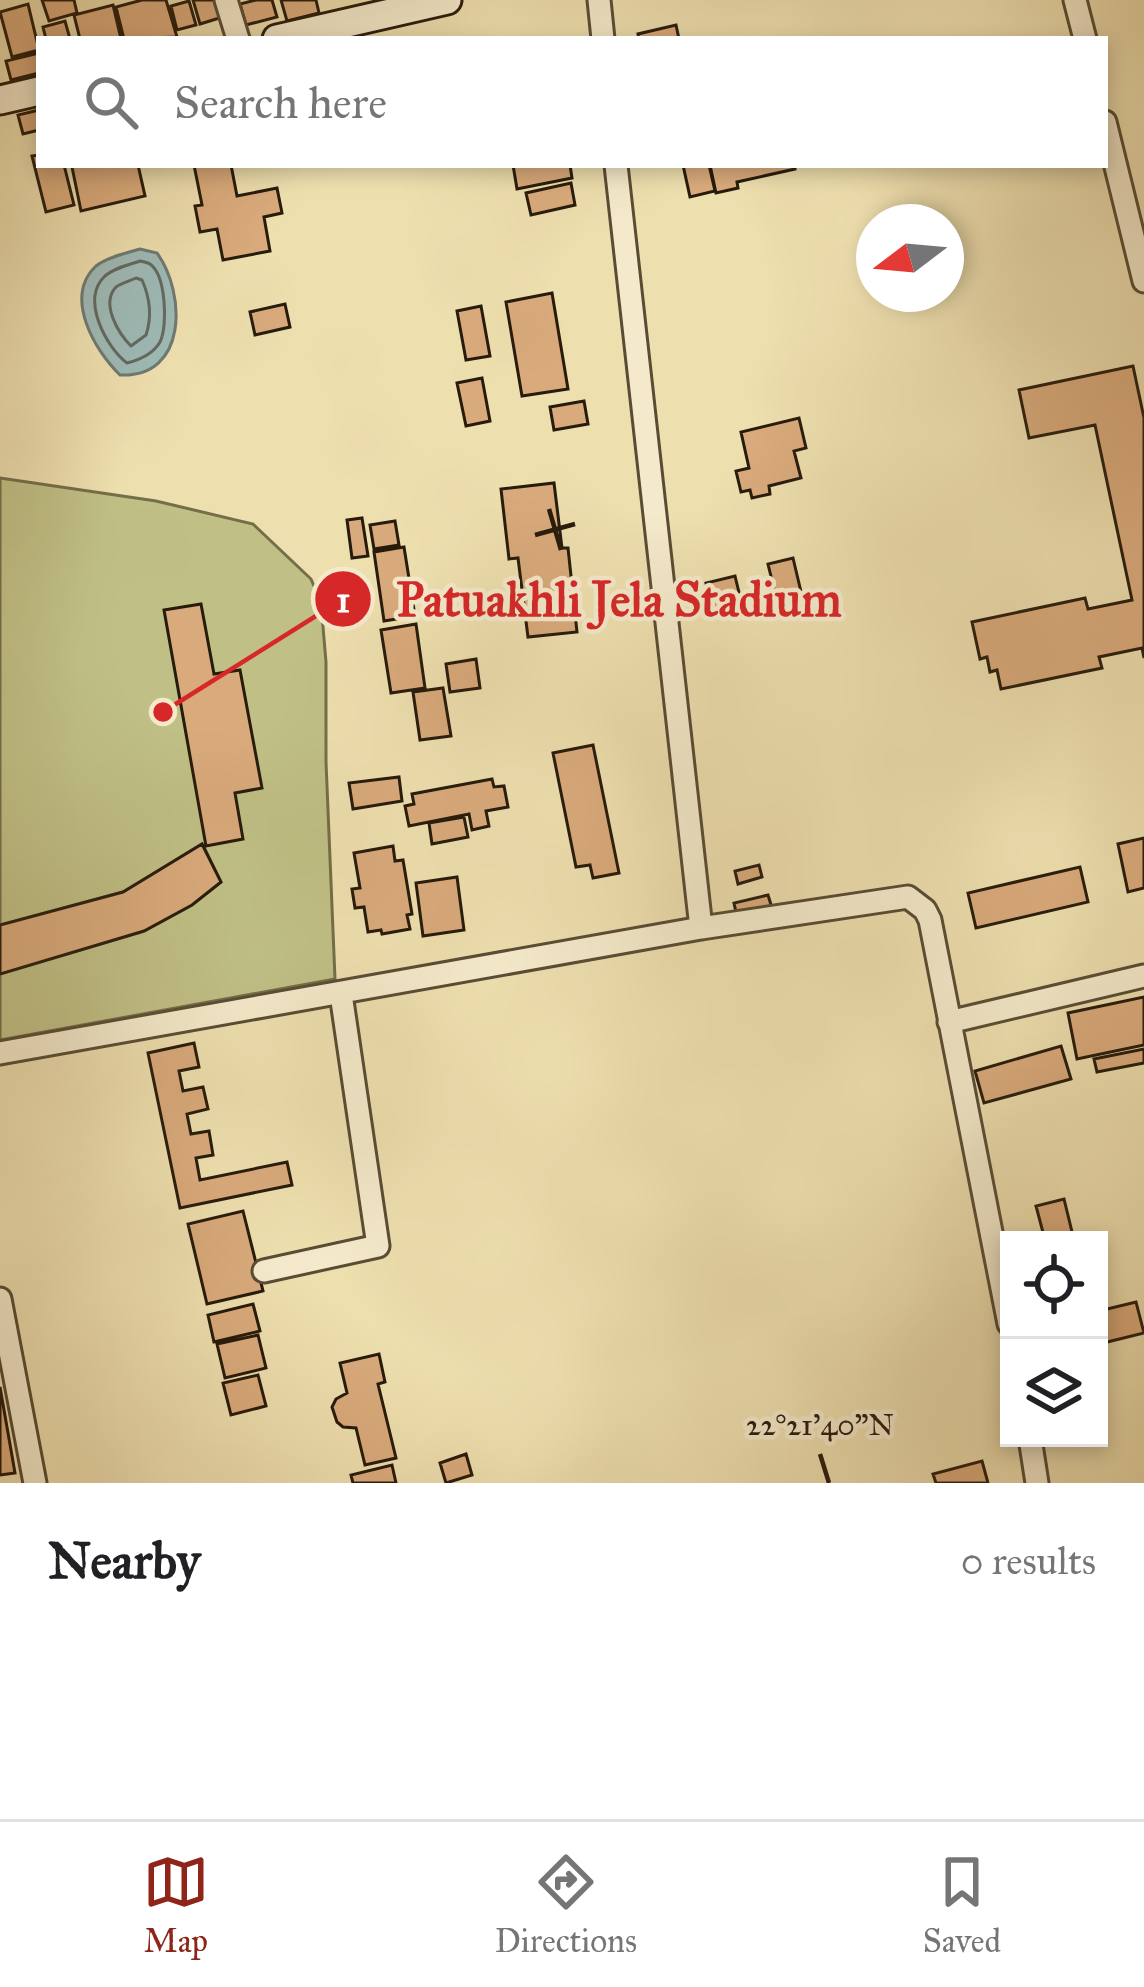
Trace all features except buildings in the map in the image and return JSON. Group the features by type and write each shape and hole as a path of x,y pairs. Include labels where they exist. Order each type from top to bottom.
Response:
{"street":[{"path":"226,0 237,36"},
{"path":"290,36 447,0"},
{"path":"599,0 603,36"},
{"path":"1075,0 1083,36"},
{"path":"0,100 36,92"},
{"path":"1108,134 1144,281"},
{"path":"616,168 701,928"},
{"path":"0,1053 701,928 914,898 929,920 1000,1279"},
{"path":"949,1022 1144,976"},
{"path":"264,1271 377,1246 341,994"},
{"path":"0,1299 35,1483"},
{"path":"1031,1447 1037,1483"}],"green space":[{"path":"0,478 156,501 253,524 311,579 321,603 326,662 335,979 0,1040 0,974 144,931 192,905 221,882 203,845 123,892 0,925"}],"water":[{"path":"140,249 157,253 167,270 176,310 175,330 159,363 142,372 120,375 86,323 82,293 96,266"}],"place":[{"name":"Patuakhli Jela Stadium","path":"163,712"}]}
